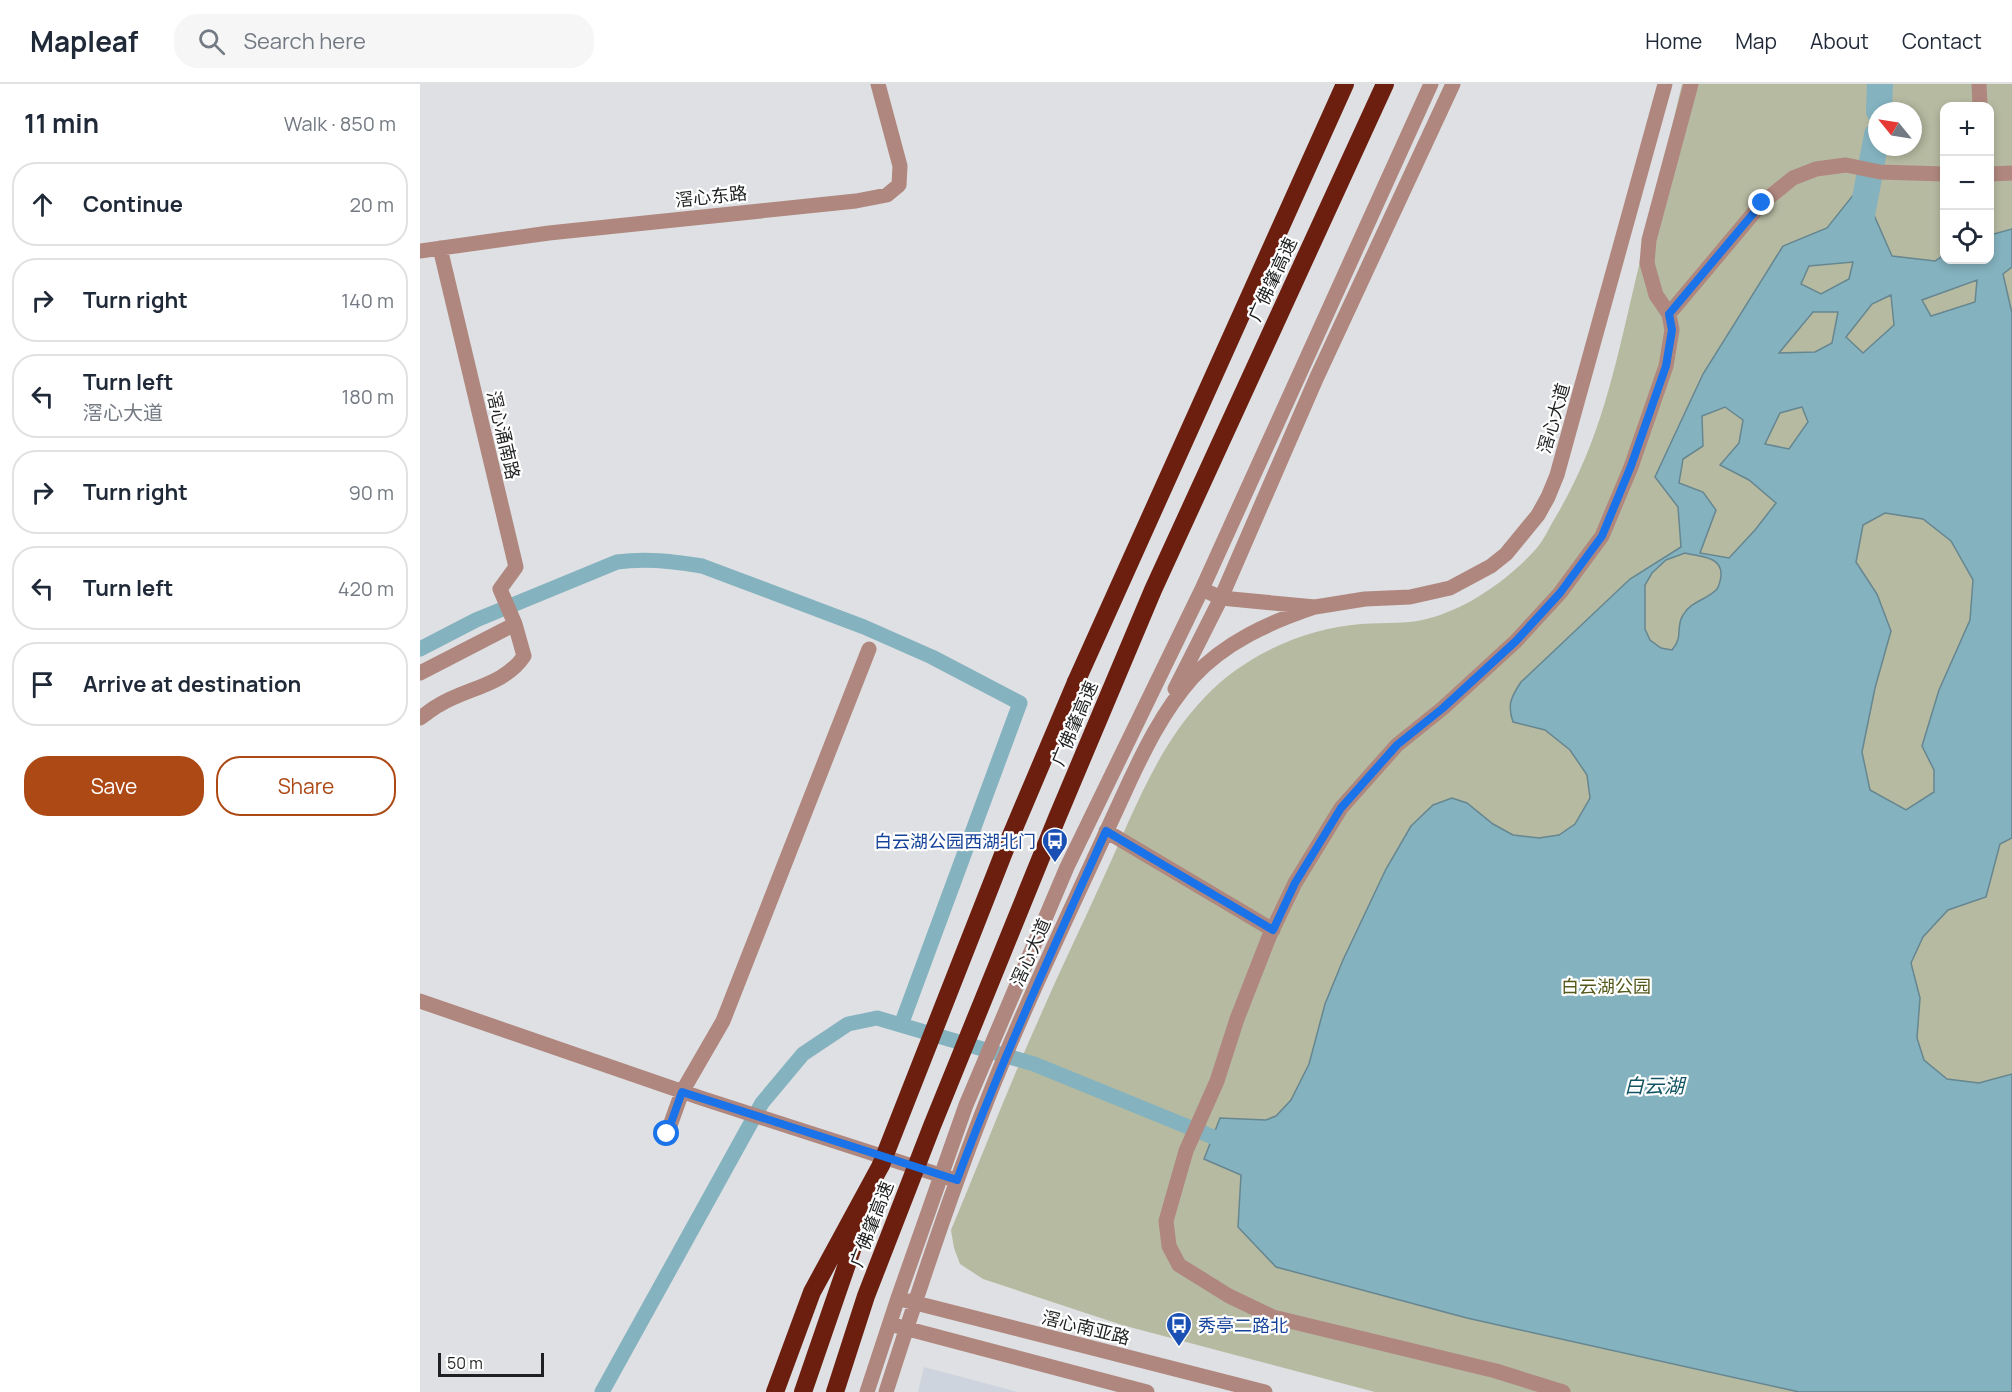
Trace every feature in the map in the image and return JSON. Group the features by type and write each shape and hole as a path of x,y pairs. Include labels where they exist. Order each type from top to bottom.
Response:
{"highway":[{"name":"广佛肇高速","path":"803,1392 881,1165 1004,852 1076,682 1345,84"},
{"name":"广佛肇高速","path":"835,1392 866,1296 928,1137 1119,669 1385,84"},
{"path":"775,1392 812,1292 881,1165"}],"street":[{"name":"滘心东路","path":"420,251 549,233 856,201 887,195 899,185 900,166 878,84"},
{"name":"滘心大道","path":"867,1392 966,1105 1067,867 1202,589 1431,84"},
{"path":"1128,740 1145,748 1221,598 1316,379 1453,84"},
{"name":"滘心大道","path":"886,1392 914,1303 981,1114 1106,831 1145,748 1176,698 1193,677 1214,658 1270,624 1315,608 1365,599 1410,597 1450,588 1491,566 1506,554 1538,515 1548,497 1565,448 1665,84"},
{"path":"1563,1392 1496,1371 1272,1317 1229,1296 1179,1265 1169,1246 1166,1221 1186,1151 1217,1080 1250,984 1295,883 1341,808 1397,745 1443,708 1516,641 1560,593 1602,536 1631,466 1666,366 1672,330 1669,314 1656,296 1647,263 1649,240 1691,84"},
{"path":"1979,84 1980,102"},
{"path":"1669,314 1762,203 1793,178 1816,169 1846,165 1880,172 1940,174"},
{"path":"1994,174 2012,173"},
{"name":"滘心涌南路","path":"420,718 440,704 503,676 518,666 524,656 515,624 500,589 516,567 440,249"},
{"name":"滘心大道","path":"1202,589 1221,598 1315,608"},
{"path":"420,673 515,624"},
{"path":"667,1134 682,1092 723,1022 869,649"},
{"path":"1106,831 1273,930"},
{"path":"420,1001 682,1092 957,1180"},
{"name":"滘心南亚路","path":"898,1298 1265,1392"},
{"path":"890,1323 1147,1392"}],"shaded area":[{"path":"924,1367 1018,1392 918,1392"}],"green space":[{"name":"白云湖公园","path":"1682,84 2012,84 2012,1392 1375,1392 1122,1325 983,1279 960,1264 951,1230 1015,1073 1146,784 1187,717 1220,682 1256,657 1276,647 1318,631 1361,624 1416,621 1434,617 1476,598 1514,571 1539,545 1570,491 1594,435 1619,350"}],"water":[{"name":"白云湖","path":"1858,189 1866,197 1892,256 1935,261 1940,258 1940,264 1994,264 1994,234 2012,229 2012,267 2003,274 2012,313 2012,838 2000,844 1986,897 1948,910 1923,937 1911,963 1920,998 1917,1038 1924,1060 1947,1079 1979,1083 2012,1074 2012,1392 1799,1392 1467,1318 1276,1267 1238,1227 1241,1175 1204,1159 1220,1118 1266,1120 1276,1116 1291,1100 1309,1064 1325,1004 1343,960 1386,869 1411,826 1433,805 1452,798 1467,803 1493,824 1513,835 1539,838 1559,835 1575,824 1590,798 1587,775 1570,750 1545,730 1513,722 1510,711 1512,697 1521,682 1630,579 1681,547 1678,507 1655,477 1703,374 1783,246 1827,228","holes":["1853,262 1849,279 1821,294 1801,284 1809,266","1977,280 1975,302 1931,316 1922,300","1891,295 1894,325 1863,353 1846,337 1872,304","1813,312 1838,312 1832,343 1815,352 1779,353","1725,407 1743,420 1739,443 1720,465 1749,480 1776,503 1729,558 1700,553 1716,510 1703,492 1679,483 1683,459 1703,446 1702,416","1802,407 1808,422 1789,449 1765,444 1780,413","1885,513 1923,519 1951,541 1973,580 1970,620 1939,690 1922,746 1934,770 1934,792 1906,810 1870,790 1862,752 1875,688 1891,631 1877,594 1856,562 1863,525","1685,553 1709,558 1718,564 1721,575 1717,589 1686,610 1681,620 1678,640 1672,650 1661,648 1650,640 1645,629 1645,585 1652,573 1666,560"]}],"waterway":[{"path":"1879,102 1880,84"},
{"path":"1861,220 1873,156"},
{"path":"420,649 476,620 617,562 670,561 702,566 864,627 932,657 1020,703 901,1025"},
{"path":"602,1392 762,1103 803,1054 848,1024 877,1018 1034,1064 1213,1137"}],"place":[{"name":"白云湖公园西湖北门","path":"1055,864"},
{"name":"秀亭二路北","path":"1179,1348"}],"route":[{"path":"667,1134 682,1092 957,1180 981,1114 1106,831 1273,930 1295,883 1341,808 1397,745 1443,708 1516,641 1560,593 1602,536 1631,466 1666,366 1672,330 1669,314 1762,203"}]}
